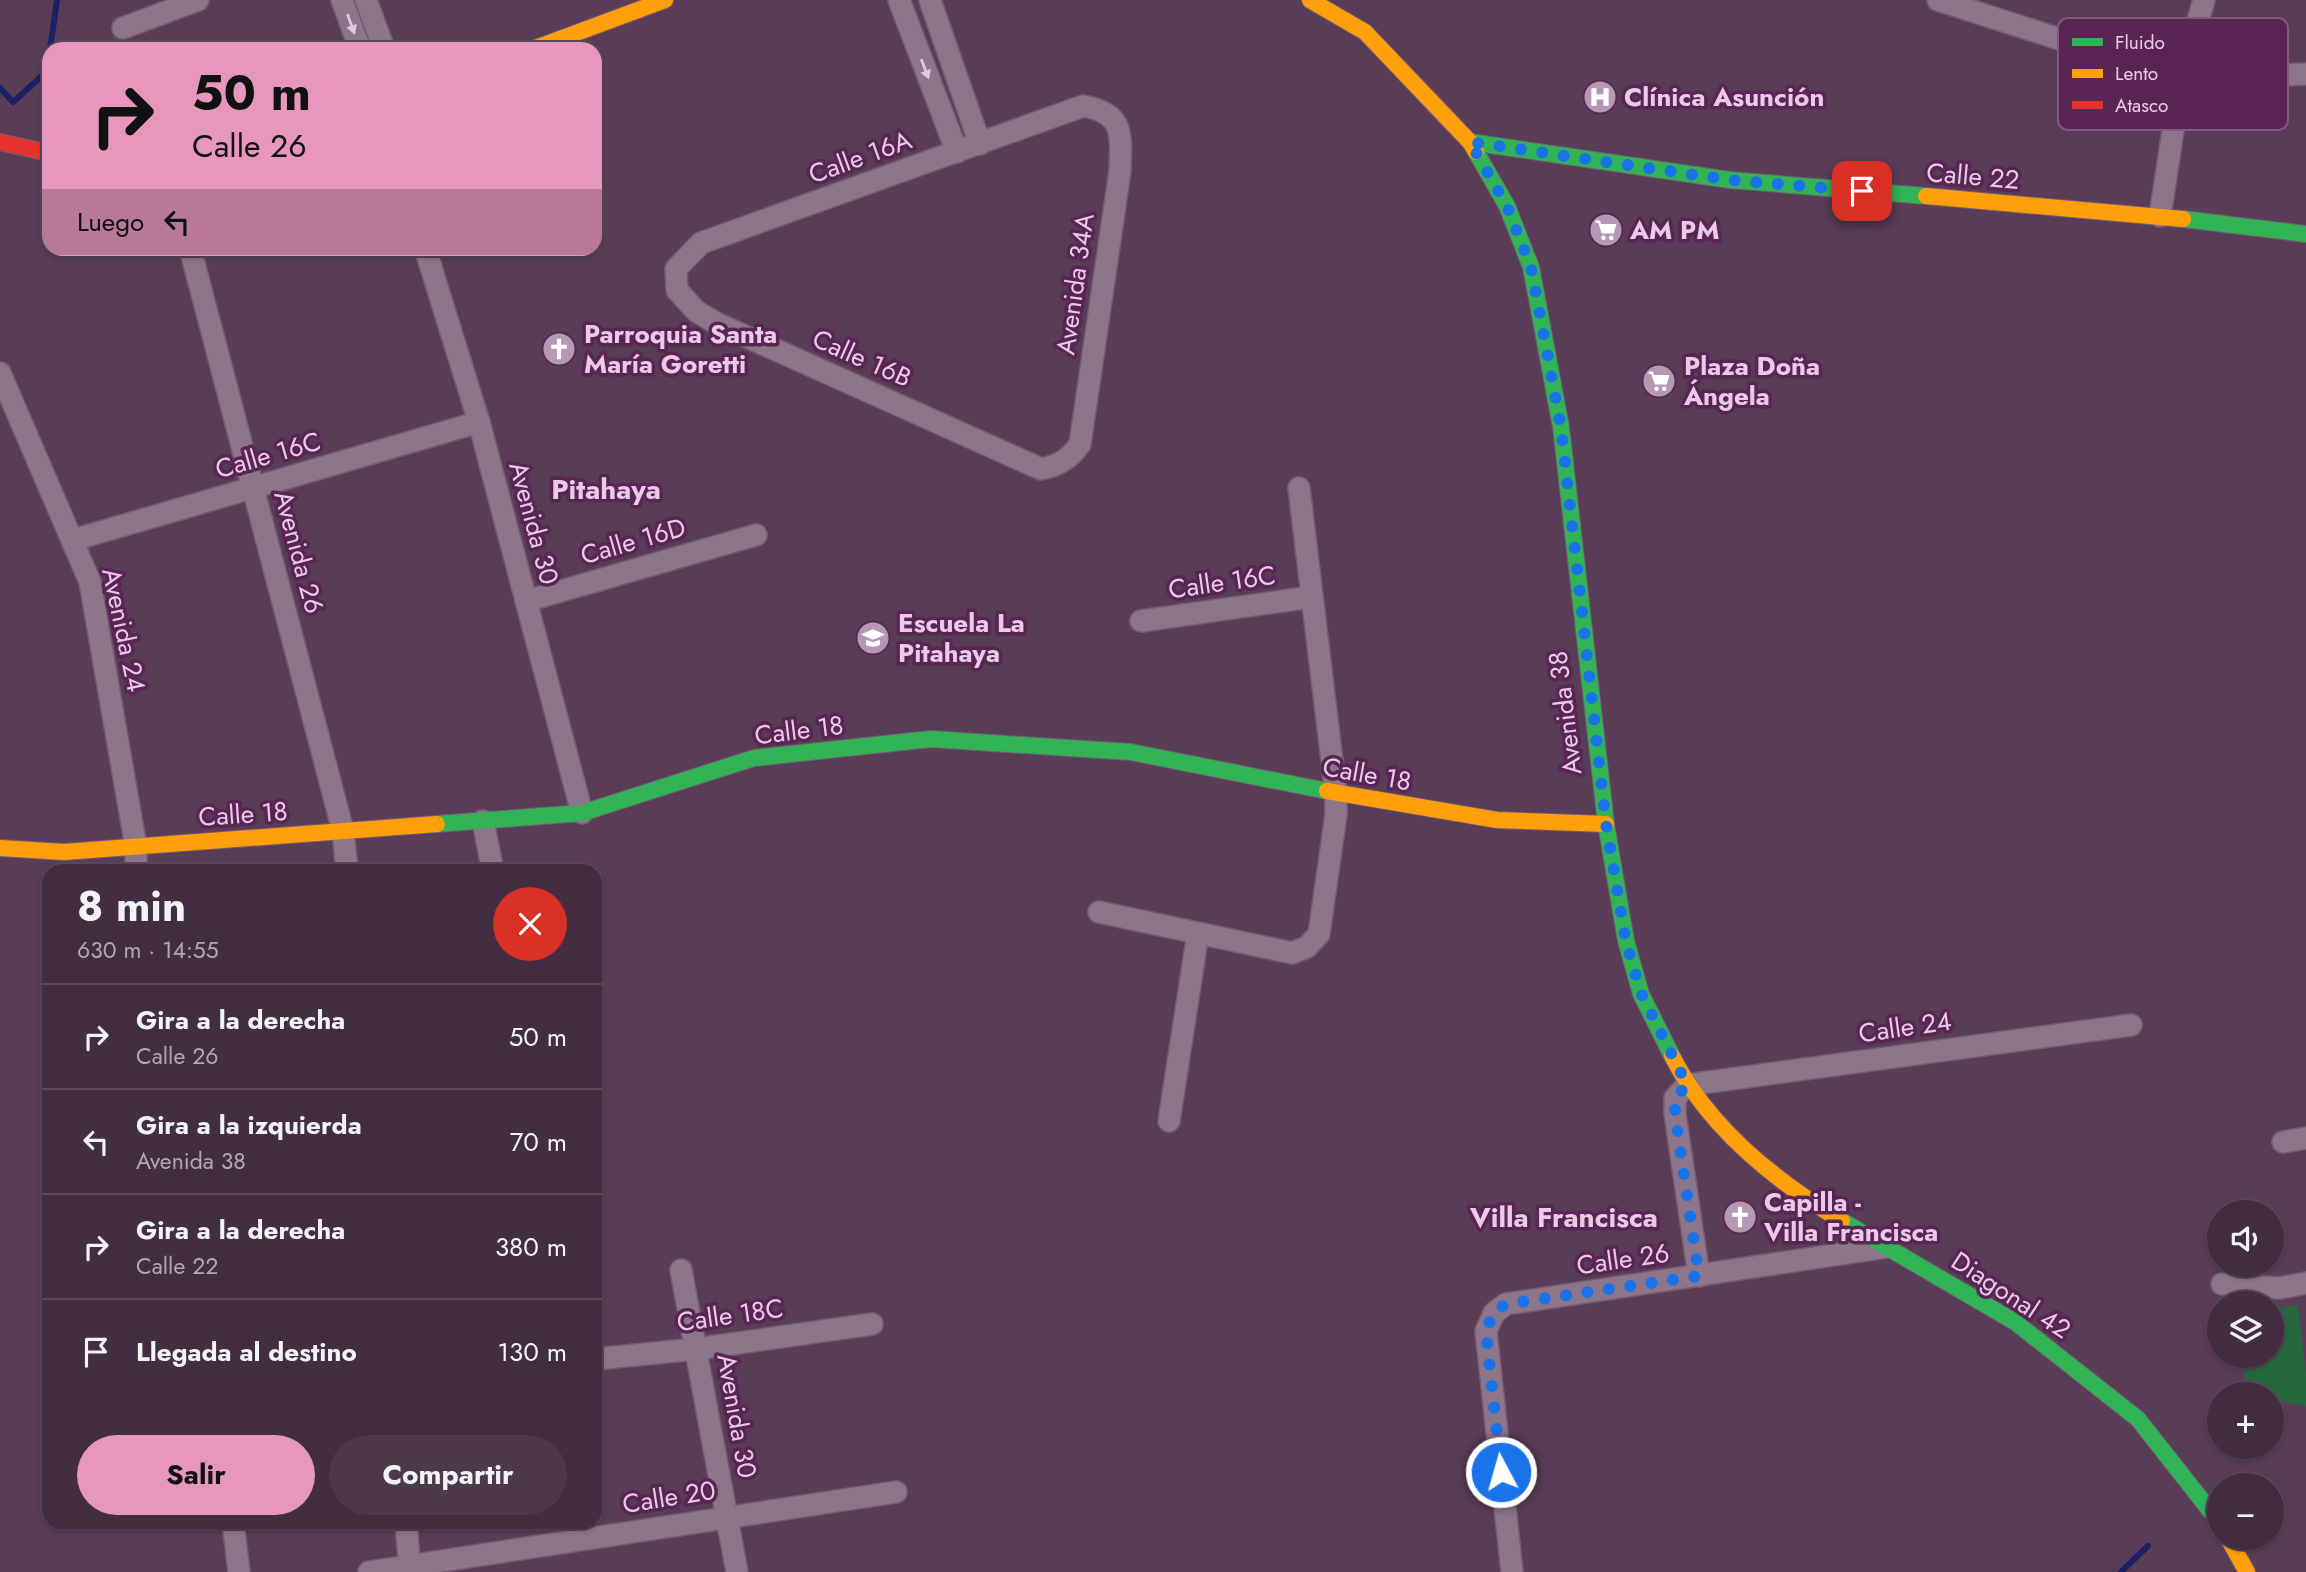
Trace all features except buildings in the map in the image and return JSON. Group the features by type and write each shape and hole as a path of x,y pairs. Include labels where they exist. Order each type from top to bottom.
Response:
{"street":[{"path":"123,28 198,0"},
{"path":"342,0 357,42"},
{"path":"366,0 381,42"},
{"path":"552,42 665,0"},
{"path":"899,0 957,152"},
{"path":"930,0 980,144"},
{"path":"1310,0 1365,32"},
{"path":"1938,0 2058,39"},
{"path":"2199,18 2204,0"},
{"path":"1360,10 1365,32"},
{"name":"Avenida 38","path":"1365,32 1470,142 1507,206 1531,267 1561,427 1606,824 1626,942 1641,993 1687,1085"},
{"path":"2288,75 2306,74"},
{"name":"Calle 16A","path":"674,281 676,269 701,243 1083,106"},
{"name":"Avenida 34A","path":"1041,469 1065,460 1080,444 1120,171 1121,136 1118,125 1104,112 1083,106"},
{"path":"2160,216 2173,130"},
{"path":"0,142 42,151"},
{"name":"Calle 22","path":"1470,142 1730,180 2160,216 2306,233"},
{"name":"Avenida 26","path":"192,256 343,831 346,864"},
{"name":"Avenida 30","path":"427,256 479,422 582,813"},
{"name":"Calle 16B","path":"674,281 682,298 716,323 1041,469"},
{"name":"Avenida 24","path":"0,373 90,582 136,846 136,864"},
{"name":"Calle 16C","path":"73,540 479,422"},
{"path":"1099,912 1292,953 1307,947 1319,934 1336,815 1336,794 1299,488"},
{"name":"Calle 16D","path":"526,601 756,535"},
{"name":"Calle 16C","path":"1141,621 1311,597"},
{"name":"Calle 18","path":"0,848 64,852 582,813 754,758 931,739 1131,752 1336,794 1497,820 1606,824"},
{"path":"484,821 492,864"},
{"path":"1169,1121 1198,933"},
{"name":"Calle 24","path":"1687,1085 2131,1025"},
{"path":"1687,1085 1675,1098 1675,1114 1699,1276"},
{"name":"Diagonal 42","path":"1687,1085 1748,1153 1800,1196 2015,1322 2138,1419 2207,1507"},
{"path":"2283,1142 2306,1138"},
{"name":"Calle 26","path":"1512,1572 1486,1331 1493,1313 1506,1304 1887,1247"},
{"name":"Avenida 30","path":"681,1270 737,1572"},
{"path":"2222,1284 2279,1288 2306,1283"},
{"name":"Calle 18C","path":"602,1358 696,1349 872,1324"},
{"name":"Calle 20","path":"369,1572 410,1569 896,1492"},
{"path":"234,1529 239,1572"},
{"path":"406,1529 410,1569"},
{"path":"2235,1550 2247,1572"}],"green space":[{"path":"2298,1305 2306,1372 2306,1406 2284,1402 2284,1382 2244,1382 2245,1368 2284,1368 2284,1307"}],"waterway":[{"path":"51,42 57,0"},
{"path":"0,88 13,102 42,76"},
{"path":"2121,1572 2148,1546"}],"traffic: fast":[{"path":"1470,142 1730,180 1926,196"},
{"path":"1476,152 1507,206 1531,267 1561,427 1606,824 1626,941 1641,994 1672,1056"},
{"path":"2183,219 2306,234"},
{"path":"437,824 582,813 754,758 931,739 1131,752 1327,791"},
{"path":"1842,1221 2015,1322 2138,1419 2207,1507"}],"traffic: slow":[{"path":"552,42 665,0"},
{"path":"1310,0 1365,32 1470,142 1476,152"},
{"path":"1926,196 2183,219"},
{"path":"1327,791 1497,820 1606,824"},
{"path":"0,848 64,852 437,824"},
{"path":"1672,1056 1704,1106 1745,1150 1792,1188 1842,1221"},
{"path":"2235,1550 2247,1572"}],"traffic: jam":[{"path":"0,142 42,151"}],"place":[{"name":"Clínica Asunción","path":"1600,97"},
{"name":"AM PM","path":"1606,230"},
{"name":"Parroquia Santa María Goretti","path":"559,349"},
{"name":"Plaza Doña Ángela","path":"1659,381"},
{"name":"Escuela La Pitahaya","path":"873,638"},
{"name":"Capilla - Villa Francisca","path":"1740,1217"}],"district":[{"name":"Pitahaya","path":"606,489"},
{"name":"Villa Francisca","path":"1564,1217"}],"route":[{"path":"1501,1472 1486,1331 1493,1313 1506,1304 1699,1276 1675,1114 1675,1098 1687,1085 1641,993 1626,942 1606,824 1561,427 1531,267 1507,206 1470,142 1730,180 1862,191"}]}
